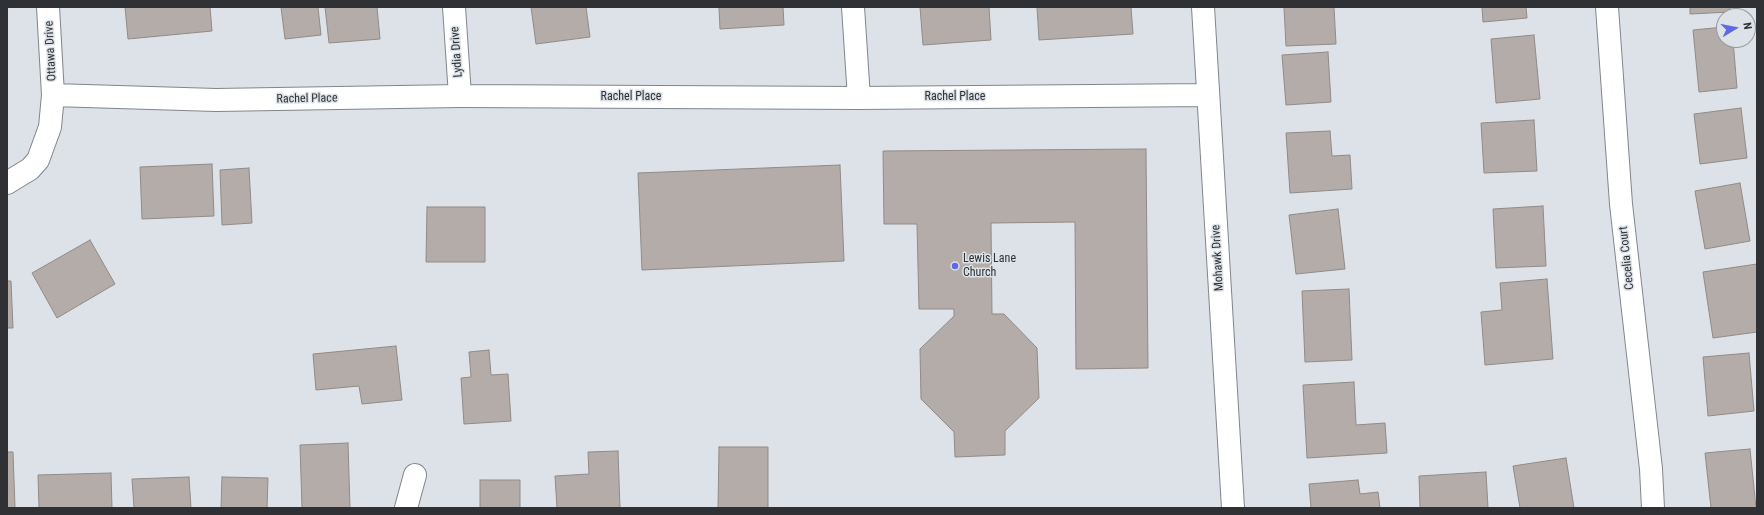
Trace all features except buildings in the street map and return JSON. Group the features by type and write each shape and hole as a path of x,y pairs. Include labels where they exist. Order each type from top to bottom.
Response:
{"street":[{"name":"Ottawa Drive","path":"7,183 30,169 38,160 50,127 53,95 48,7"},
{"name":"Lydia Drive","path":"454,7 460,96"},
{"path":"853,7 859,98"},
{"name":"Mohawk Drive","path":"1203,7 1233,508"},
{"name":"Cecelia Court","path":"1607,7 1620,204 1650,469 1653,508"},
{"name":"Rachel Place","path":"53,95 216,100 460,96 859,98 1208,95"},
{"path":"406,508 415,475"}],"place":[{"name":"Lewis Lane Church","path":"955,266"}]}
